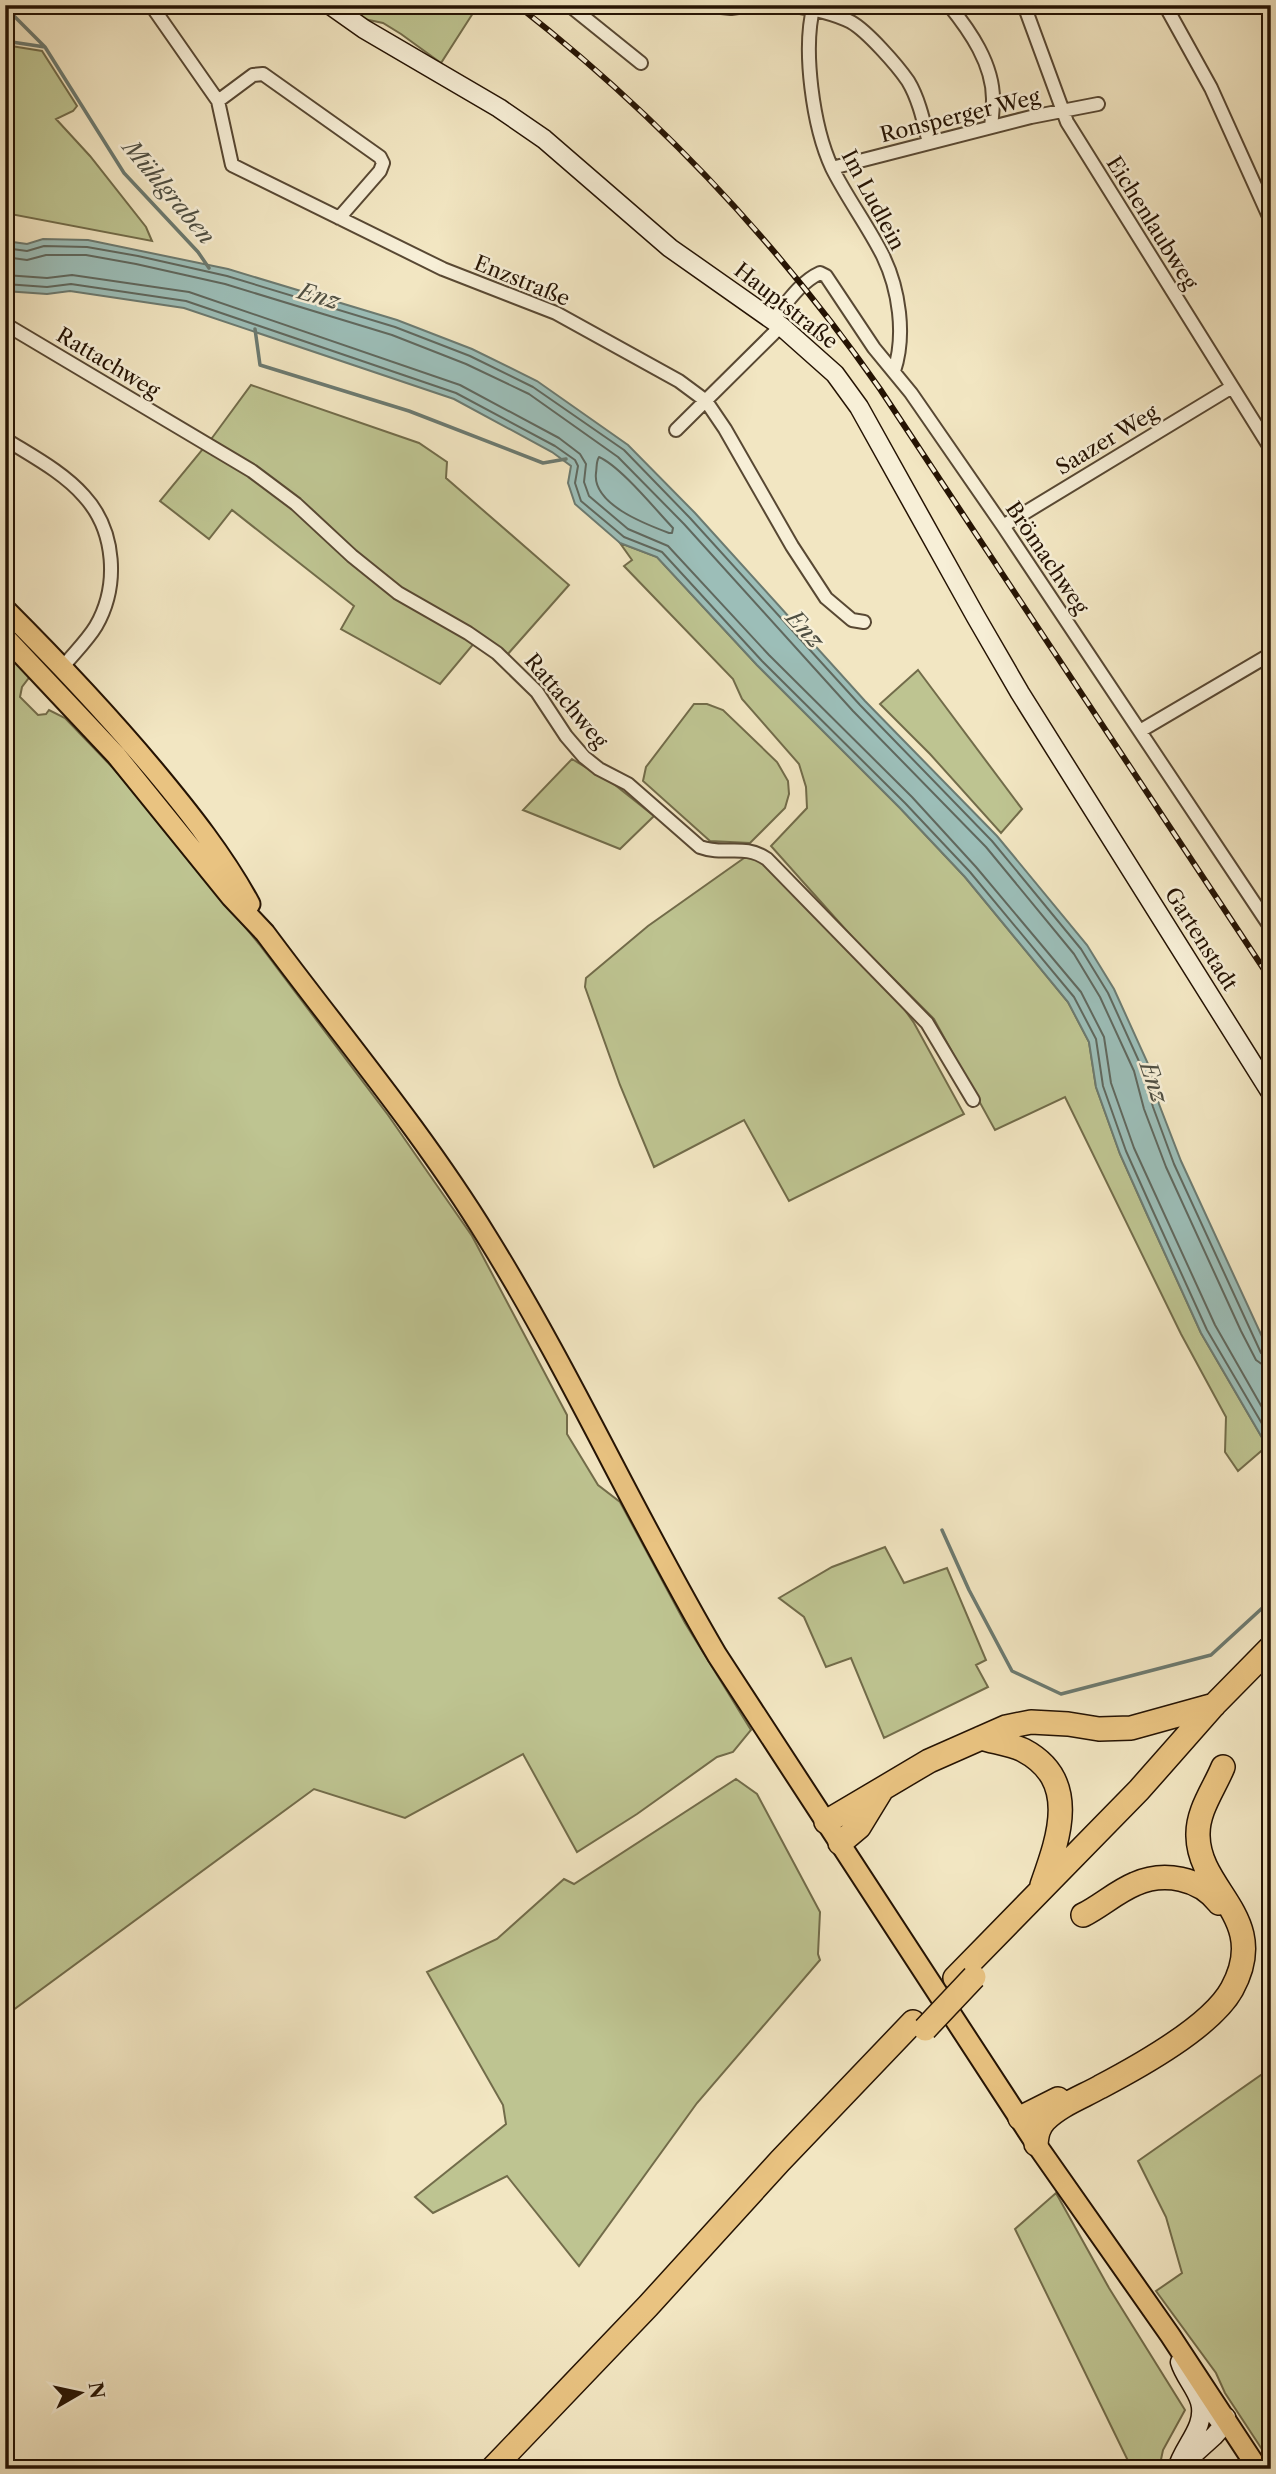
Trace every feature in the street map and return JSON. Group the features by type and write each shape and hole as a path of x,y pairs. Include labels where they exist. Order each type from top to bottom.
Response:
{"highway":[{"path":"510,2469 965,1977 1040,1891 1139,1790 1214,1705 1267,1657"},
{"path":"965,1977 1079,1873 1267,1657"},
{"path":"825,1822 885,1785 1006,1727 1031,1722 1068,1724 1099,1730 1131,1728 1214,1705"},
{"path":"981,1738 1022,1750 1042,1764 1056,1782 1061,1824 1040,1891"},
{"path":"1036,2144 1042,2123 1056,2110 1114,2080 1195,2028 1220,2005 1232,1989 1242,1957 1241,1929 1234,1910 1204,1862 1198,1836 1202,1810 1223,1766"},
{"path":"845,1849 885,1785"},
{"path":"1020,2118 1130,2061 1186,2022 1218,1993 1231,1968 1234,1941 1227,1917 1215,1898 1197,1884 1168,1878 1138,1883 1083,1915"},
{"path":"492,2469 648,2306 780,2161 919,2025"}],"main road":[{"path":"5,609 116,755 231,897 265,933 438,1164 485,1234 551,1348 701,1628 1036,2144 1170,2335 1258,2469"},
{"path":"5,637 88,696 128,740 188,812 243,890 265,933"}],"street":[{"name":"Enzstraße","path":"151,5 218,101 232,165 443,269 556,313 679,381 706,401 826,598 852,620 864,622"},
{"name":"Hauptstraße","path":"330,5 364,29 499,108 544,139 670,248 776,323 835,374 859,407 976,617 1115,846"},
{"path":"569,5 641,63"},
{"path":"702,5 731,8 752,5"},
{"path":"788,5 813,7 852,23 887,54 909,82 929,143"},
{"path":"949,5 970,30 985,63 993,97 991,127"},
{"name":"Eichenlaubweg","path":"1024,5 1067,122 1271,449"},
{"path":"1165,5 1211,88 1271,221"},
{"name":"Im Ludlein","path":"813,7 809,43 811,85 824,148 832,168 883,256 895,287 900,349 894,370"},
{"path":"218,101 253,75 263,74 380,157 383,163 380,171 339,218"},
{"name":"Ronsperger Weg","path":"832,168 991,127 1098,104"},
{"name":"Brömachweg","path":"776,323 789,299 811,278 820,273 826,276 874,348 894,370 1003,526 1271,928"},
{"path":"676,430 706,401 776,323"},
{"name":"Rattachweg","path":"5,324 251,471 296,504 352,556 398,593 497,653 537,692 570,742 584,757 599,769 628,784 700,847 711,851 750,850 767,859 927,1023 973,1100"},
{"name":"Saazer Weg","path":"1003,526 1232,387"},
{"path":"5,439 59,474 83,495 96,512 107,536 111,567 108,599 95,628 55,674"},
{"path":"80,646 75,668 88,696"},
{"path":"1140,731 1271,654"},
{"name":"Gartenstadt","path":"1115,846 1271,1093"},
{"path":"1170,2335 1182,2369 1200,2401 1201,2417 1177,2469"},
{"path":"1177,2469 1214,2436 1226,2417 1215,2418 1196,2432"}],"green space":[{"path":"345,5 469,5 475,10 441,63 383,23 364,19"},
{"path":"5,45 42,51 77,106 73,111 56,119 90,156 146,227 152,241 5,213"},
{"path":"251,385 419,443 447,462 446,478 569,585 507,655 480,636 440,684 341,629 354,606 232,510 209,539 160,501"},
{"path":"620,543 657,557 757,665 965,877 1068,1002 1089,1042 1096,1087 1120,1154 1201,1333 1267,1446 1238,1471 1225,1452 1226,1417 1181,1334 1065,1097 995,1130 934,1019 854,939 771,846 807,808 806,787 799,764 742,699 733,679 624,566 632,560"},
{"path":"5,649 31,675 22,687 20,697 38,715 46,714 49,710 65,718 113,768 179,845 259,944 388,1115 472,1236 567,1415 567,1434 598,1485 620,1502 685,1623 751,1730 733,1752 717,1757 637,1814 577,1852 523,1754 405,1818 314,1789 5,2016"},
{"path":"918,670 1022,809 1001,833 930,754 880,704"},
{"path":"694,704 707,704 723,710 777,762 788,781 789,794 785,808 750,843 710,841 643,781 646,767"},
{"path":"572,759 615,785 654,816 620,849 523,810"},
{"path":"754,851 879,973 914,1023 964,1114 789,1201 744,1120 654,1167 620,1085 585,987 586,978 648,926"},
{"path":"885,1547 904,1583 947,1568 986,1660 976,1665 988,1687 884,1738 851,1658 826,1667 804,1617 779,1598 832,1567"},
{"path":"736,1779 757,1794 820,1912 820,1960 697,2103 579,2266 507,2176 433,2213 415,2197 506,2124 503,2105 427,1972 497,1939 564,1879 574,1884"},
{"path":"1271,2068 1271,2463 1225,2393 1216,2373 1156,2291 1182,2273 1166,2217 1138,2161"},
{"path":"1056,2193 1109,2288 1185,2410 1163,2450 1159,2469 1132,2469 1015,2229"}],"water":[{"path":"43,239 88,240 228,269 397,320 472,349 537,381 628,445 695,513 865,701 997,836 1087,945 1114,989 1149,1066 1159,1104 1181,1161 1271,1356 1271,1453 1201,1333 1146,1212 1120,1154 1096,1087 1089,1042 1068,1002 965,877 757,665 657,557 620,543 575,504 568,483 571,466 552,452 454,399 184,308 70,291 47,294 5,291 5,241 27,244"}],"waterway":[{"name":"Mühlgraben","path":"5,7 45,47"},
{"name":"Mühlgraben","path":"5,41 45,47 124,173 198,252 209,268"},
{"path":"255,329 260,365 409,411 543,463 566,459"},
{"path":"942,1530 969,1590 1012,1671 1061,1694 1211,1655 1271,1600"}],"railway":[{"path":"517,5 569,47 667,136 757,232 841,335 880,389 1271,980"}],"water label":[{"name":"Enz","path":"319,296"},
{"name":"Enz","path":"805,629"},
{"name":"Enz","path":"1154,1082"}]}
